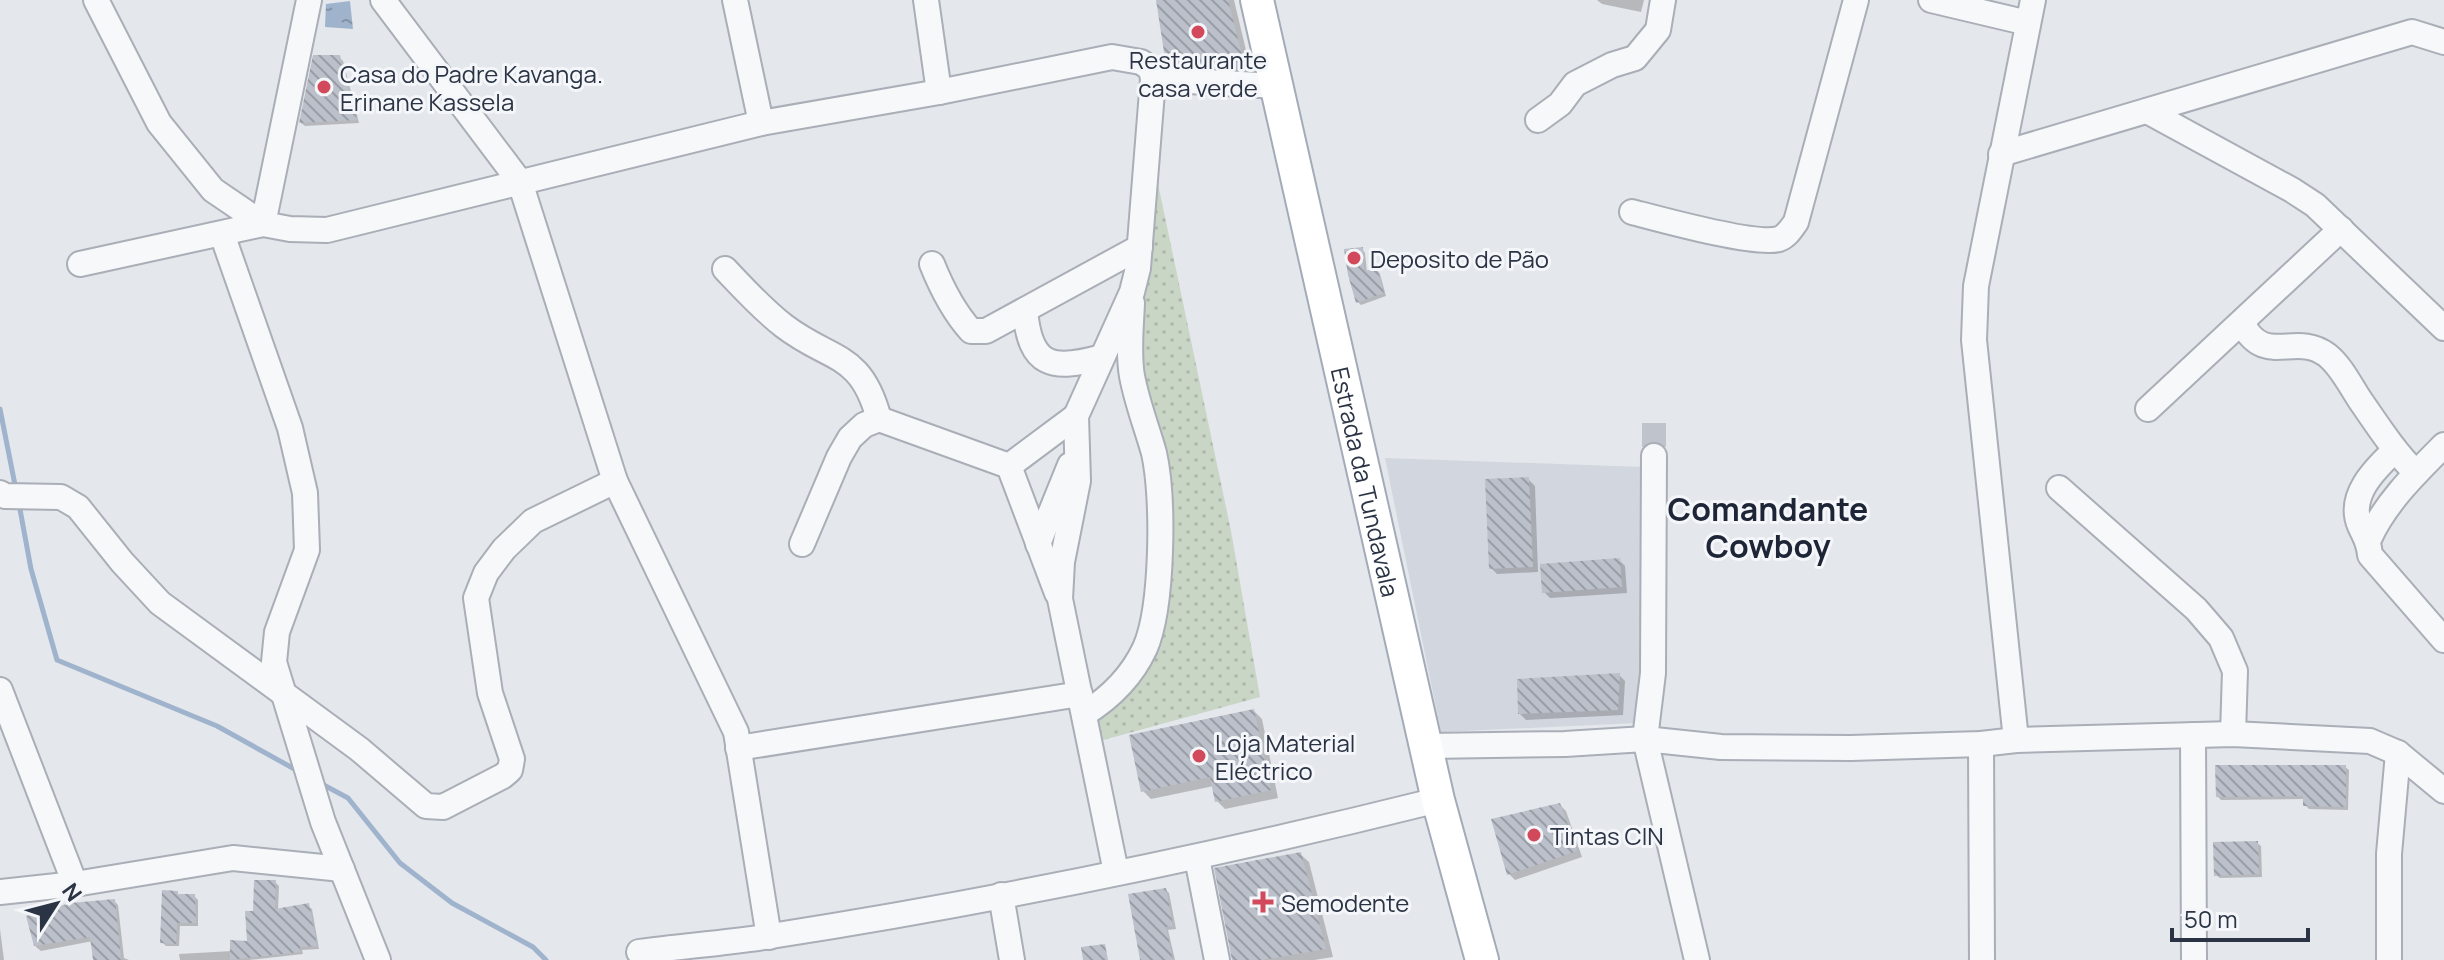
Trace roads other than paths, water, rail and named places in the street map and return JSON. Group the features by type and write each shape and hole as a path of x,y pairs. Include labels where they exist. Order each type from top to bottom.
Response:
{"main road":[{"name":"Estrada da Tundavala","path":"1257,0 1438,800 1482,960"}],"street":[{"path":"96,0 159,123 213,190 263,224 290,229 327,230 761,123 939,92 1112,57 1141,62 1151,69 1153,79 1140,247 1132,292 1132,375 1154,455 1162,512 1154,621 1145,649 1109,699 738,748"},
{"path":"263,224 309,0"},
{"path":"383,0 520,182 615,481 736,732 769,937"},
{"path":"735,0 761,123"},
{"path":"926,0 939,92"},
{"path":"1538,120 1560,104 1575,84 1601,70 1635,58 1658,30 1663,0"},
{"path":"1632,212 1686,227 1764,240 1778,239 1789,232 1796,222 1856,0"},
{"path":"1931,0 2030,12 1976,286 1974,340 2016,740"},
{"path":"2001,154 2412,32 2444,42"},
{"path":"1153,79 1277,86"},
{"path":"2147,111 2315,205 2444,328"},
{"path":"80,264 263,224"},
{"path":"2148,409 2341,229"},
{"path":"222,234 290,428 305,493 307,550 277,632 274,662 323,822 378,960"},
{"path":"932,264 946,298 971,331 986,331 1140,247"},
{"path":"725,269 782,325 853,368 872,393 879,419"},
{"path":"1060,599 1062,562 1078,481 1076,416 1132,292"},
{"path":"1025,310 1027,335 1035,351 1045,359 1060,365 1102,357"},
{"path":"2242,323 2248,336 2259,345 2274,348 2312,347 2328,355 2394,451 2416,473"},
{"path":"1009,466 1076,416"},
{"path":"802,544 850,438 864,425 879,419 1009,466 1060,599 1116,872"},
{"path":"2444,445 2416,473 2377,521 2369,539 2370,555 2444,640"},
{"path":"1038,544 1077,448"},
{"path":"2369,539 2359,525 2359,495 2368,478 2394,451"},
{"path":"1654,456 1653,673 1645,739 1697,960"},
{"path":"0,493 5,496 61,497 78,507 160,603 359,749 426,806 443,807 510,770 512,759 490,693 476,598 486,573 504,549 533,521 615,481"},
{"path":"2059,488 2196,609 2221,638 2235,671 2233,734"},
{"path":"0,690 75,884"},
{"path":"1427,746 1645,739 1721,747 1851,748 2233,734 2370,741 2398,753 2444,791"},
{"path":"2193,735 2194,960"},
{"path":"1981,744 1982,960"},
{"path":"2389,960 2389,854 2398,753"},
{"path":"639,952 769,937 1197,858 1438,800"},
{"path":"0,892 75,884 233,858 342,869"},
{"path":"1197,858 1217,960"},
{"path":"1001,895 1012,960"}],"water":[{"path":"350,1 353,29 325,27 326,4"}],"waterway":[{"path":"0,409 16,490"},
{"path":"19,504 31,569 57,660 217,726 298,771"},
{"path":"320,783 348,798 400,863 452,903 533,947 546,960"}],"tunnel":[{"path":"1654,423 1654,456"}],"place":[{"name":"Restaurante casa verde","path":"1198,32"},
{"name":"Casa do Padre Kavanga. Erinane Kassela","path":"324,87"},
{"name":"Deposito de Pão","path":"1354,258"},
{"name":"Loja Material Eléctrico","path":"1199,756"},
{"name":"Tintas CIN","path":"1534,835"},
{"name":"Semodente","path":"1263,902"}],"district":[{"name":"Comandante Cowboy","path":"1768,528"}]}
